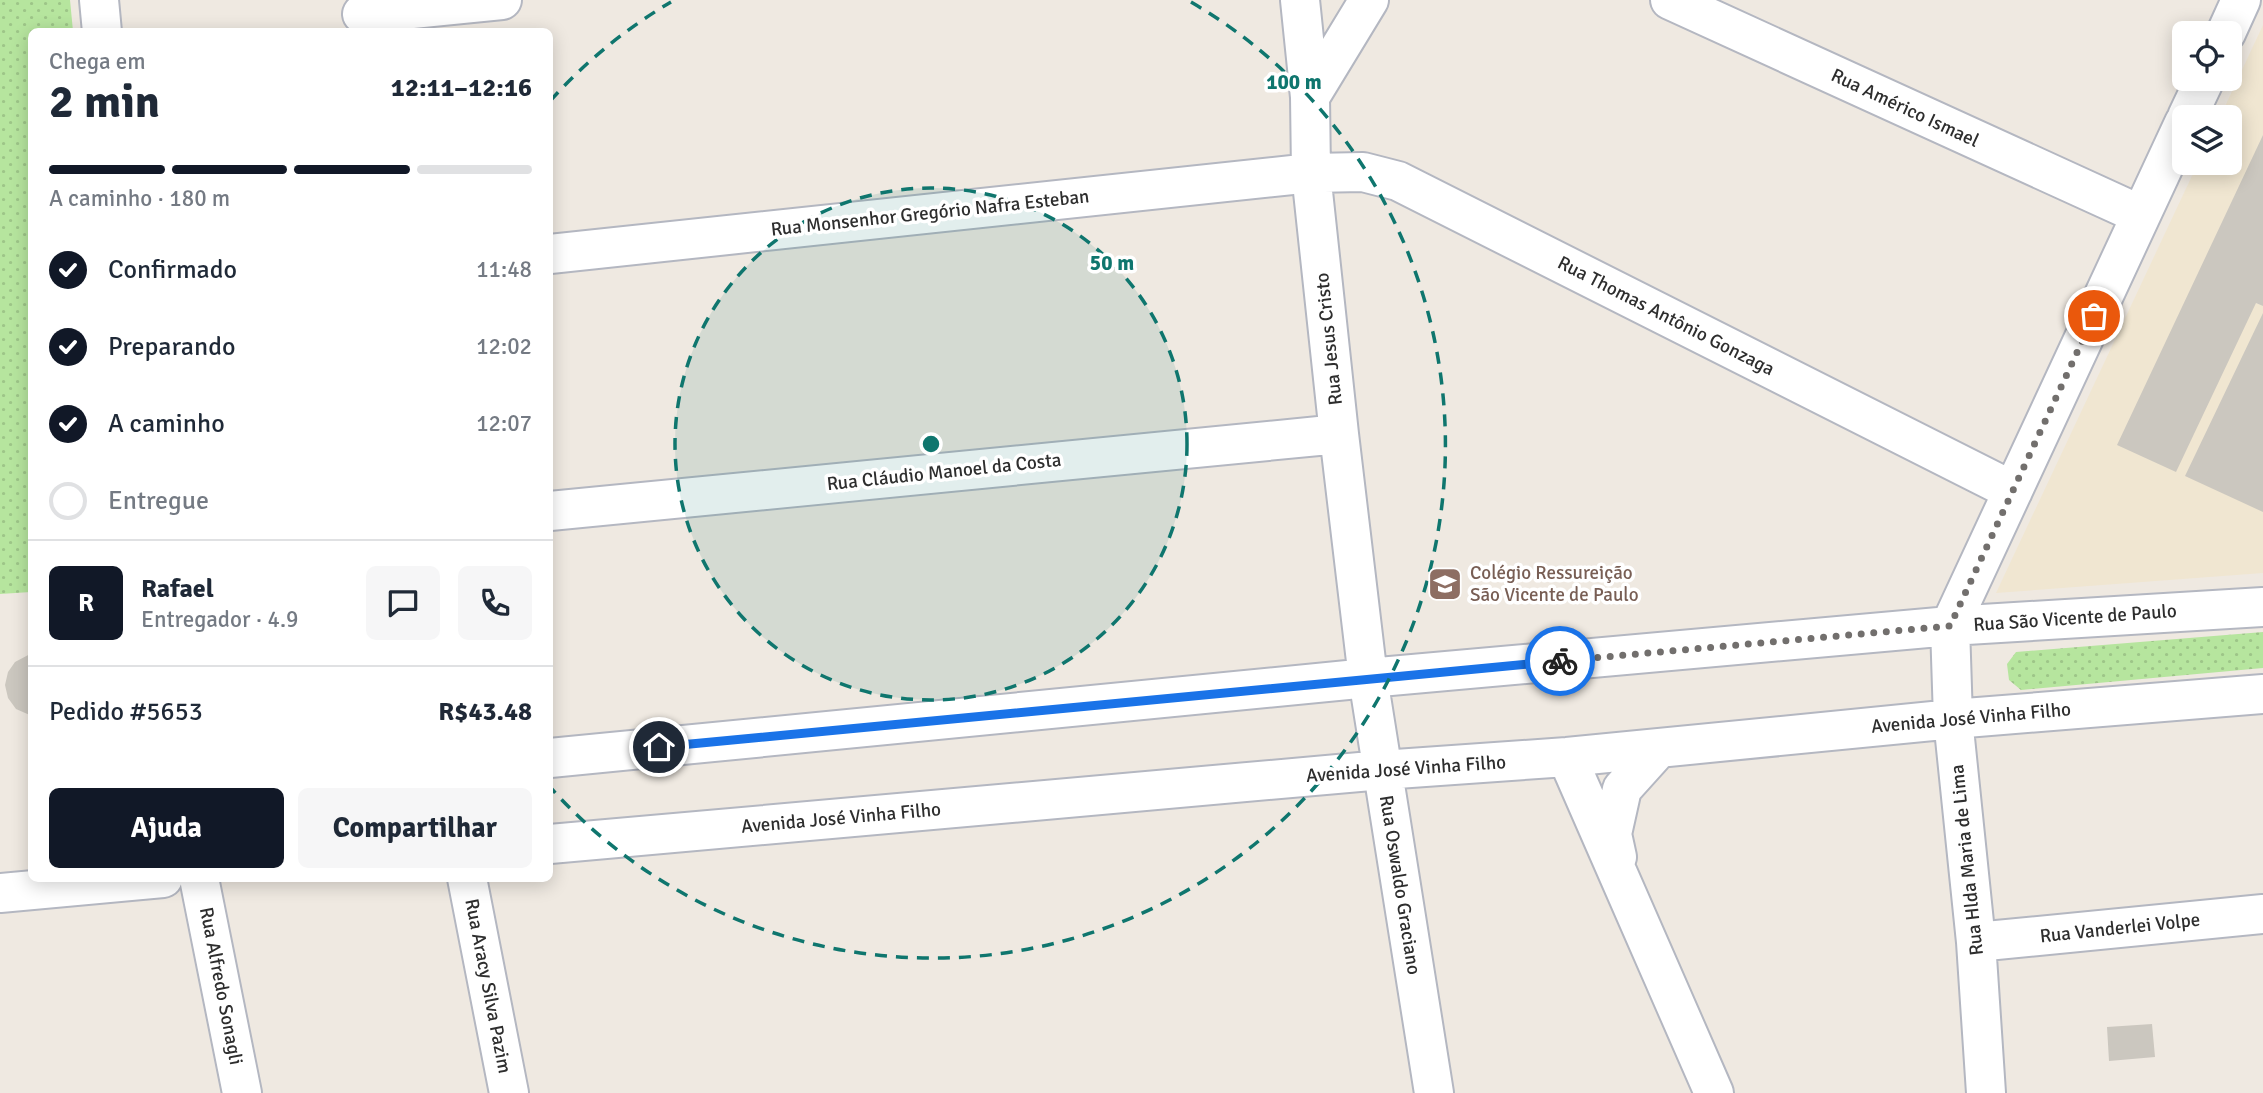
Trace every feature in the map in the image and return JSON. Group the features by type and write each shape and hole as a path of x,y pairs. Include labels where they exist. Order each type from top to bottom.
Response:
{"street":[{"path":"99,0 102,28"},
{"path":"362,15 502,0"},
{"name":"Rua Jesus Cristo","path":"1300,0 1310,97 1311,173 1368,678"},
{"path":"1310,97 1369,0"},
{"name":"Rua Américo Ismael","path":"1670,0 2141,215"},
{"path":"2231,21 2241,0"},
{"path":"1950,626 2172,149"},
{"name":"Rua Thomas Antônio Gonzaga","path":"1311,173 1363,172 1398,181 2013,491"},
{"name":"Rua Monsenhor Gregório Nafra Esteban","path":"553,254 1311,173"},
{"name":"Rua Cláudio Manoel da Costa","path":"553,511 1339,434"},
{"name":"Rua São Vicente de Paulo","path":"553,758 1368,678 1950,626 2263,607"},
{"name":"Rua Hlda Maria de Lima","path":"1950,626 1952,719 1976,942 1986,1093"},
{"name":"Rua Oswaldo Graciano","path":"1368,678 1434,1093"},
{"name":"Avenida José Vinha Filho","path":"553,844 1382,770 1567,757 1952,719 2263,694"},
{"path":"1622,883 1612,834 1622,789 1659,748"},
{"path":"1567,757 1714,1093"},
{"path":"0,893 120,882"},
{"name":"Rua Alfredo Sonagli","path":"200,882 242,1093"},
{"name":"Rua Aracy Silva Pazim","path":"468,882 509,1093"},
{"name":"Rua Vanderlei Volpe","path":"1976,942 2263,914"}],"shaded area":[{"path":"2263,25 2263,135 2256,303 2263,306 2263,573 1996,593 2192,175 2242,175 2242,105 2226,105 2232,91 2242,91 2242,70"}],"green space":[{"path":"0,0 70,0 73,28 28,28 28,592 0,594"},
{"path":"2263,632 2263,668 2021,690 2009,680 2007,664 2016,652"}],"building":[{"path":"2263,135 2263,306 2256,303 2176,472 2117,445"},
{"path":"2263,313 2263,512 2185,476"},
{"path":"28,655 28,714 16,709 8,698 5,685 8,672 15,662"},
{"path":"2152,1024 2155,1057 2109,1061 2107,1027"}],"way so far":[{"path":"1560,661 1950,626 2094,316"}],"place":[{"name":"Colégio Ressureição São Vicente de Paulo","path":"1445,584"}],"route":[{"path":"659,747 1560,661"}]}
